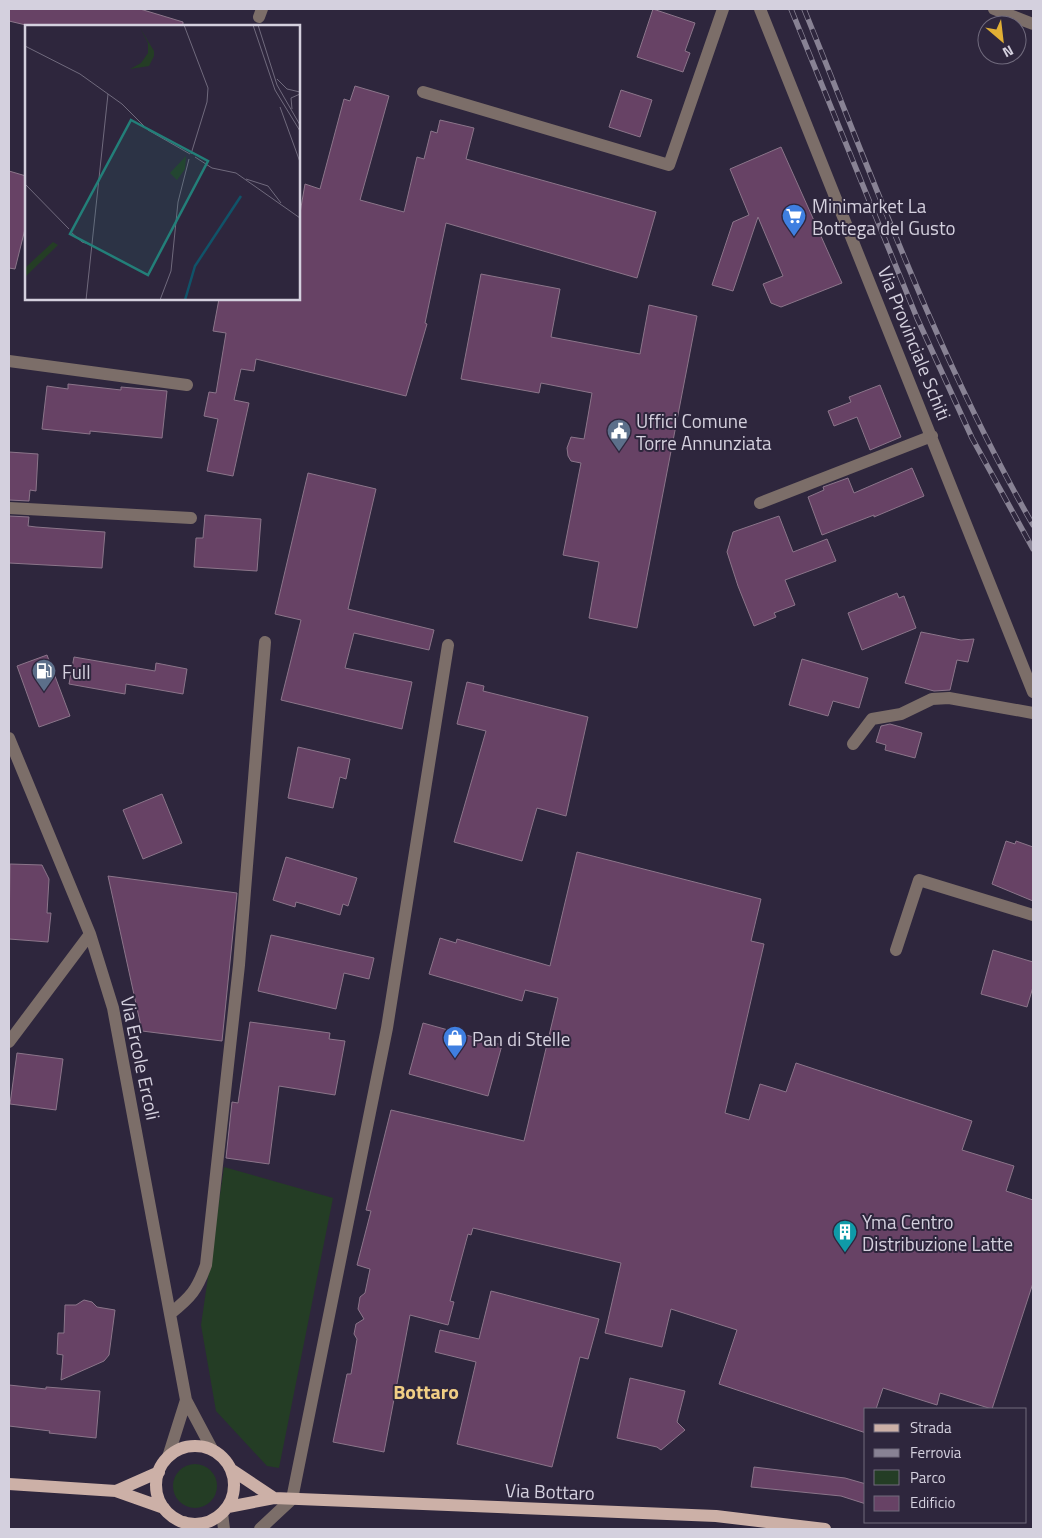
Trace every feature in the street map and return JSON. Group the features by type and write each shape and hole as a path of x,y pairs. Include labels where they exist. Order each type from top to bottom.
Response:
{"main road":[{"path":"232,1470 234,1482 233,1495 225,1510 204,1523 186,1526 164,1508 158,1497 156,1484 159,1472 168,1457 189,1446 201,1446 212,1449 220,1454 232,1470 274,1498"},
{"path":"116,1491 159,1472"},
{"path":"9,1484 116,1491 164,1508"},
{"name":"Via Bottaro","path":"225,1510 274,1498 716,1516 825,1529"}],"street":[{"path":"423,92 670,164 723,9"},
{"name":"Via Provinciale Schiti","path":"760,9 1033,692"},
{"path":"1002,10 1033,24"},
{"path":"9,360 187,385"},
{"path":"760,503 932,436"},
{"path":"9,508 191,518"},
{"path":"171,1313 190,1298 199,1285 206,1265 239,965 265,642"},
{"path":"260,1529 292,1499 387,1028 448,645"},
{"path":"853,744 872,719 901,714 932,699 949,698 1033,713"},
{"name":"Via Ercole Ercoli","path":"9,738 26,785 90,934 112,1008 186,1400 212,1449"},
{"path":"896,950 919,880 1033,914"},
{"path":"9,1042 90,934"},
{"name":"Via Ercole Ercoli","path":"168,1457 186,1400"},
{"path":"224,1529 225,1510"}],"green space":[{"path":"224,1167 333,1198 279,1468 267,1466 216,1411 201,1325"},
{"path":"195,1464 207,1468 213,1474 217,1486 213,1498 207,1504 195,1508 183,1504 177,1498 173,1486 177,1474 183,1468"}],"building":[{"path":"9,9 140,9 183,22 183,25 26,25 9,21"},
{"path":"653,9 695,23 685,51 690,53 683,72 637,57"},
{"path":"355,86 389,96 360,200 404,212 417,157 424,159 431,131 437,133 440,120 474,128 466,159 656,212 637,278 446,223 425,323 427,324 406,396 256,359 254,371 241,369 234,400 249,403 233,476 207,471 218,419 204,416 209,392 216,393 226,333 213,331 219,300 300,300 300,213 305,184 320,189 344,99 350,101"},
{"path":"621,90 652,100 640,137 609,127"},
{"path":"781,147 842,283 781,307 771,303 763,284 783,276 758,217 733,291 712,285 733,222 749,215 730,169"},
{"path":"9,171 25,176 25,229 15,269 9,268"},
{"name":"Uffici Comune Torre Annunziata","path":"481,274 560,289 551,337 640,354 649,305 697,316 637,628 589,618 599,562 563,555 581,463 571,461 567,448 571,437 584,439 592,393 541,383 539,393 461,379"},
{"path":"68,384 121,390 121,387 167,391 162,438 90,431 90,434 42,429 47,386 68,389"},
{"path":"880,385 901,437 870,450 857,417 834,426 828,411 851,402 849,397"},
{"path":"9,452 38,454 36,491 30,490 29,501 9,500"},
{"path":"912,468 924,496 874,517 874,515 822,535 808,497 824,490 823,487 848,478 854,493"},
{"path":"308,473 376,489 348,609 434,630 429,650 354,633 345,668 412,682 402,729 281,700 301,620 275,614"},
{"path":"205,515 261,519 257,571 194,567 196,538 203,538"},
{"path":"9,516 29,517 28,526 105,532 102,568 9,563"},
{"path":"779,516 793,552 827,539 836,561 785,580 795,605 774,613 776,617 754,626 727,552 733,532"},
{"path":"897,593 899,598 904,596 916,628 862,650 848,613"},
{"path":"921,632 961,640 974,639 968,662 957,660 950,690 934,691 905,683"},
{"path":"47,655 70,716 39,727 17,666"},
{"path":"74,657 155,671 156,663 187,669 183,694 126,684 125,694 69,684"},
{"path":"802,659 868,678 859,708 833,701 828,716 789,705"},
{"path":"467,682 484,686 483,691 588,717 566,816 537,808 522,861 454,842 486,731 457,724"},
{"path":"890,724 922,733 915,758 885,750 886,745 876,742 881,726"},
{"path":"298,747 350,759 346,779 340,777 333,808 288,798"},
{"path":"162,794 182,843 143,859 123,810"},
{"path":"1006,841 1015,844 1016,841 1033,847 1033,901 992,884"},
{"path":"577,852 761,899 751,941 764,944 725,1113 749,1120 760,1084 786,1092 796,1063 972,1121 962,1150 1014,1166 1006,1191 1033,1200 1033,1283 992,1408 940,1393 937,1405 883,1388 876,1408 864,1408 864,1432 719,1384 737,1330 671,1309 662,1347 605,1333 621,1263 473,1228 471,1235 468,1234 450,1301 454,1302 448,1325 410,1315 384,1452 333,1442 347,1374 351,1374 357,1339 354,1334 356,1324 364,1319 358,1309 360,1297 365,1293 370,1269 357,1265 371,1211 366,1210 391,1110 524,1141 558,998 525,990 522,1001 429,974 440,938 456,943 457,939 550,966"},
{"path":"286,857 357,878 348,906 343,904 340,915 296,902 295,907 273,900"},
{"path":"10,864 42,865 49,879 47,913 51,913 48,942 9,939"},
{"path":"108,876 237,893 222,1041 142,1031"},
{"path":"271,935 374,958 369,979 344,973 336,1009 258,991"},
{"path":"993,950 1033,962 1033,987 1027,1007 981,994"},
{"path":"250,1022 330,1033 329,1039 345,1041 335,1095 279,1086 269,1164 226,1158 232,1102 238,1103"},
{"name":"Pan di Stelle","path":"423,1023 502,1045 488,1096 409,1074"},
{"path":"17,1053 63,1059 56,1110 10,1104"},
{"path":"491,1291 599,1319 588,1359 580,1357 552,1467 457,1444 476,1362 435,1352 440,1330 479,1339"},
{"path":"84,1300 92,1302 97,1307 115,1310 109,1355 104,1361 61,1380 63,1355 57,1354 58,1333 64,1333 65,1305 76,1305"},
{"path":"630,1378 685,1391 677,1422 685,1430 661,1450 657,1447 617,1438"},
{"path":"9,1385 46,1389 46,1387 100,1391 96,1438 9,1426"},
{"path":"754,1467 845,1478 864,1483 864,1503 841,1496 751,1487"}],"railway":[{"path":"791,9 917,318 972,438 1033,549"},
{"path":"804,9 938,336 999,463 1033,525"}],"place":[{"name":"Minimarket La Bottega del Gusto","path":"794,237"},
{"name":"Uffici Comune Torre Annunziata","path":"619,452"},
{"name":"Full","path":"44,692"},
{"name":"Pan di Stelle","path":"455,1059"},
{"name":"Yma Centro Distribuzione Latte","path":"845,1253"}],"district":[{"name":"Bottaro","path":"426,1391"}]}
